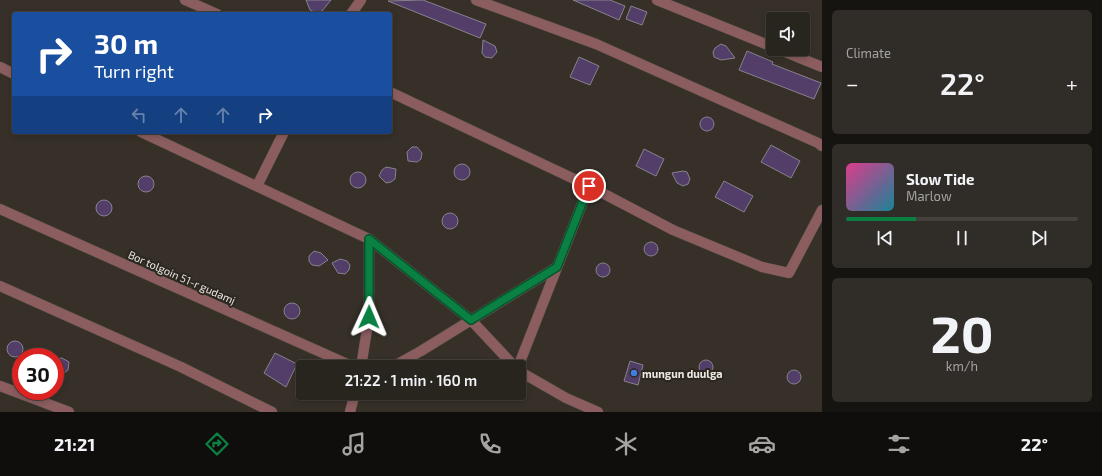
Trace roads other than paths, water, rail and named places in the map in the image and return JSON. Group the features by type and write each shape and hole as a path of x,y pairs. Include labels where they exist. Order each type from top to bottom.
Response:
{"street":[{"path":"185,0 212,12"},
{"path":"352,12 361,0"},
{"path":"476,0 596,44 822,146"},
{"path":"657,0 766,44"},
{"path":"795,56 822,67"},
{"path":"0,67 12,73"},
{"path":"392,93 589,186 674,230 762,267 789,273 822,210"},
{"path":"145,134 369,239 471,320 508,360"},
{"path":"257,186 283,134"},
{"path":"521,360 589,186"},
{"name":"Bor tolgoin 51-r gudamj","path":"0,209 338,360"},
{"path":"362,360 369,317 369,239"},
{"path":"405,360 557,267"},
{"path":"0,286 181,368 272,412"},
{"path":"526,375 566,398 598,412"},
{"path":"0,386 69,412"},
{"path":"350,412 353,400"}],"place":[{"name":"mungun duulga","path":"634,373"}]}
